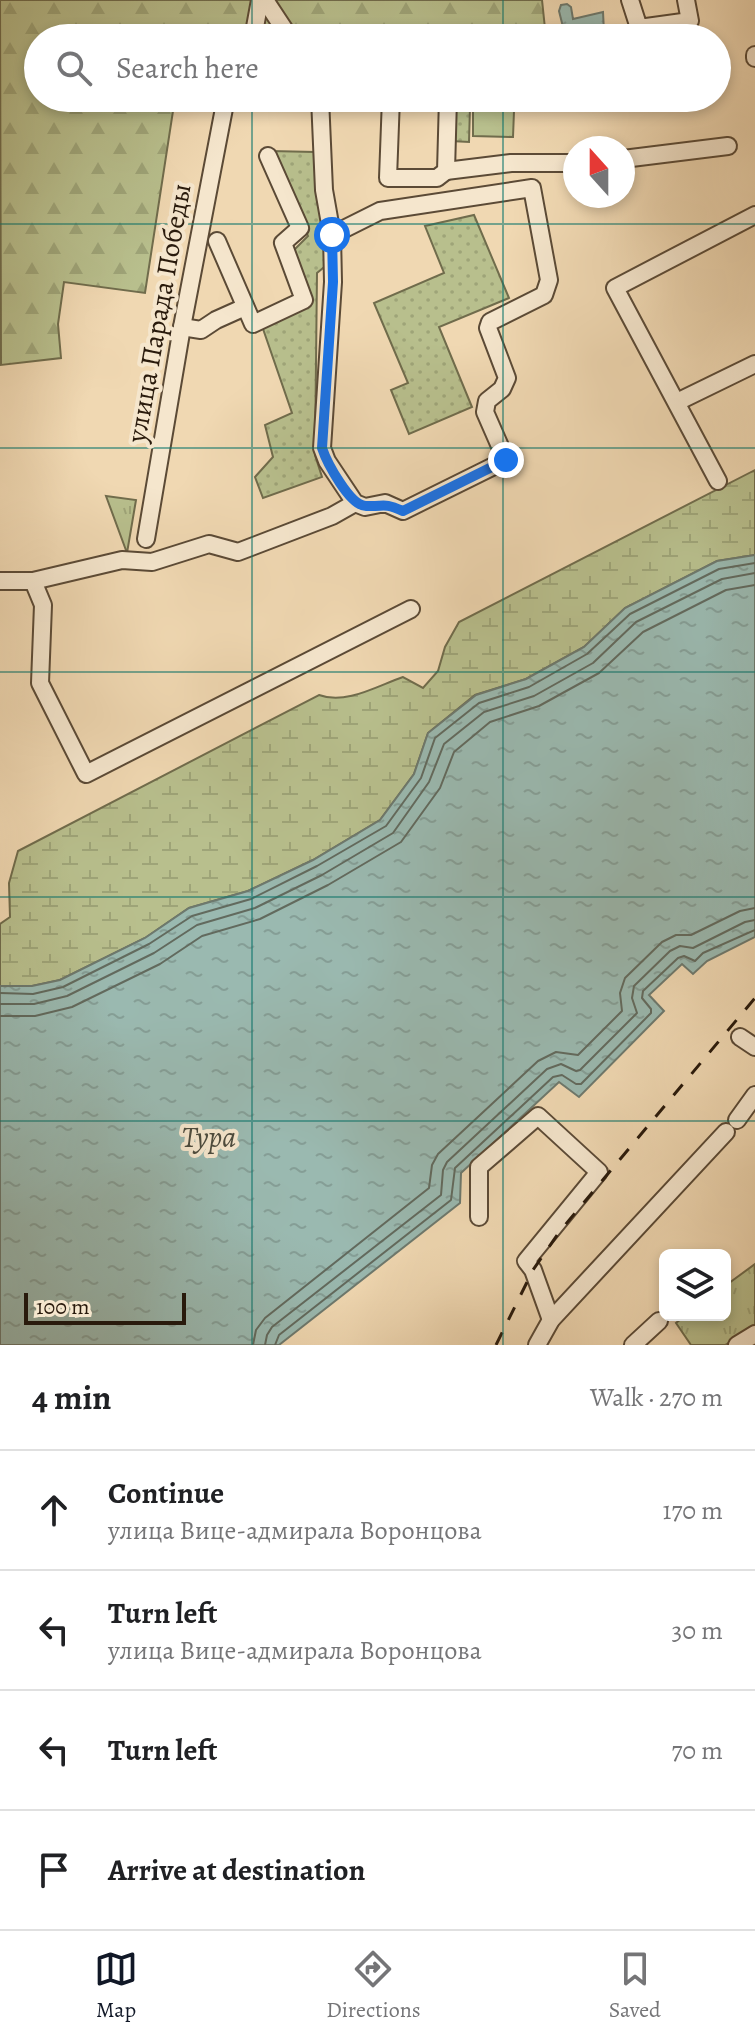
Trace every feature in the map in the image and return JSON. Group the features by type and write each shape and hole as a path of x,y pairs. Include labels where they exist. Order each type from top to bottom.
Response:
{"street":[{"path":"257,24 263,0"},
{"path":"263,0 280,24"},
{"path":"630,0 638,24"},
{"path":"668,24 690,21 686,0"},
{"name":"улица Парада Победы","path":"146,539 223,112"},
{"path":"321,112 324,190 332,235 333,282 322,448 327,461 355,503 365,507 385,503 403,511 506,460 485,412 487,401 502,389 507,378 488,328 490,322 544,295 549,280 532,188 380,211 332,235"},
{"path":"390,112 388,178 437,178 446,171 511,163 563,163"},
{"path":"446,171 448,112"},
{"path":"635,158 728,146"},
{"path":"217,241 253,324 304,300 283,243 300,228 268,156"},
{"path":"718,481 615,288 755,215"},
{"path":"182,327 201,330 245,307"},
{"path":"677,402 755,364"},
{"path":"0,581 33,581 111,562 152,562 209,544 238,552 332,516 355,503"},
{"path":"33,581 43,605 40,683 86,774 411,609"},
{"path":"740,1037 755,1047"},
{"path":"537,1345 551,1320 731,1126 755,1095"},
{"path":"479,1217 479,1167 538,1116 599,1172 526,1261 533,1270 551,1320"},
{"path":"633,1345 659,1321"},
{"path":"737,1345 755,1334"}],"green space":[{"path":"0,0 542,0 545,24 24,24 24,112 173,112 145,293 64,282 58,324 61,358 1,365"},
{"path":"453,112 470,112 469,142 451,141"},
{"path":"473,112 514,112 513,137 473,136"},
{"path":"270,151 315,152 329,263 317,273 315,455 322,477 263,498 255,477 273,457 265,425 292,413 261,323 307,301 293,251 308,236"},
{"path":"474,215 509,298 439,327 472,407 409,434 391,390 408,383 374,303 444,273 425,226"},
{"path":"755,470 755,555 717,561 625,608 584,647 526,679 475,695 428,733 414,774 380,820 313,860 248,891 189,908 145,938 60,980 32,986 0,986 0,924 10,917 9,883 18,851 319,695 351,696 403,677 423,688 438,671 445,647 459,622"},
{"path":"106,496 136,500 127,553"},
{"path":"755,1264 755,1328 725,1345 691,1345 676,1323 731,1321 731,1282"}],"water":[{"path":"567,4 571,7 573,19 603,12 604,24 562,24 561,5"},
{"name":"Тура","path":"755,555 755,937 707,961 693,974 682,964 649,995 664,1011 579,1097 559,1082 461,1173 460,1203 279,1345 0,1345 0,986 32,986 60,980 145,938 189,908 248,891 313,860 380,820 414,774 428,733 476,695 526,679 584,647 625,608 717,561"}],"railway":[{"path":"496,1345 533,1270 560,1231 755,998"}],"route":[{"path":"332,235 333,282 322,448 327,461 355,503 365,507 385,503 403,511 506,460"}]}
